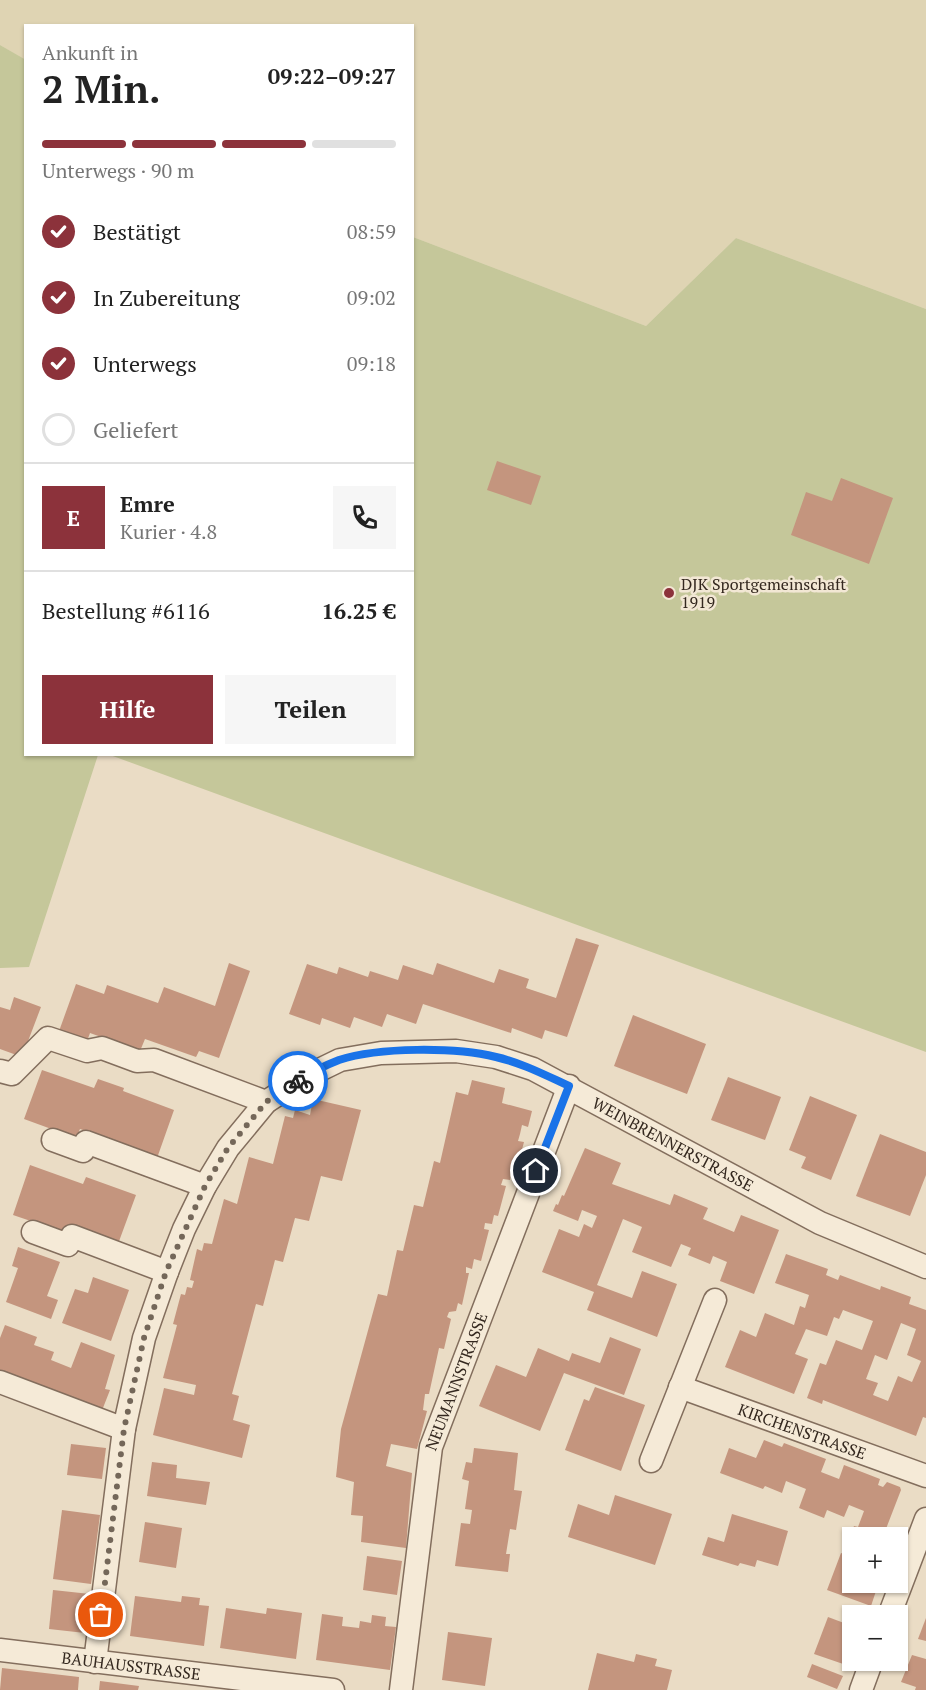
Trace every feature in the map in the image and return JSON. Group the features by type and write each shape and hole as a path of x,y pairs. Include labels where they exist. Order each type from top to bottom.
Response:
{"street":[{"path":"0,1071 12,1074 48,1038 87,1051 102,1048 137,1061 154,1059 266,1102"},
{"name":"WEINBRENNERSTRASSE","path":"95,1662 124,1429 144,1338 166,1272 205,1186 228,1148 266,1102 303,1078 340,1060 381,1053 421,1050 456,1051 496,1057 533,1069 569,1086 820,1223 926,1267"},
{"name":"NEUMANNSTRASSE","path":"401,1690 430,1447 569,1086"},
{"path":"53,1140 83,1151 86,1142 205,1186"},
{"path":"33,1232 68,1245 72,1236 166,1272"},
{"path":"651,1461 715,1300"},
{"path":"0,1382 124,1429"},
{"name":"KIRCHENSTRASSE","path":"680,1387 926,1476"},
{"path":"893,1605 926,1519"},
{"name":"BAUHAUSSTRASSE","path":"0,1650 333,1690"},
{"path":"861,1690 868,1671"}],"shaded area":[{"path":"0,0 926,0 926,309 736,238 646,326 414,237 414,24 24,24 24,59 0,45"}],"green space":[{"path":"0,45 24,59 24,756 98,756 29,967 0,968"},
{"name":"DJK Sportgemeinschaft 1919","path":"414,237 646,326 736,238 926,309 926,1052 113,756 414,756"}],"building":[{"path":"497,461 541,476 531,505 487,490"},
{"path":"841,478 893,498 869,564 791,535 806,492 832,501"},
{"path":"576,938 599,945 567,1037 545,1030 542,1039 512,1028 511,1033 423,1004 416,1024 387,1014 382,1027 354,1017 350,1028 322,1018 320,1025 289,1014 307,964 337,974 339,967 368,977 370,971 398,980 403,965 433,975 437,963 494,983 499,969 529,979 526,988 556,998"},
{"path":"229,963 250,971 219,1058 199,1051 196,1057 145,1039 140,1051 90,1033 86,1044 58,1034 76,984 104,994 107,985 158,1003 164,987 215,1006"},
{"path":"14,997 41,1007 22,1057 0,1049 0,1007 10,1010"},
{"path":"633,1015 706,1044 687,1094 614,1066"},
{"path":"42,1070 94,1088 98,1079 174,1110 156,1161 80,1129 76,1138 24,1119"},
{"path":"728,1077 781,1097 765,1140 711,1120"},
{"path":"472,1080 505,1088 502,1103 532,1111 528,1127 522,1125 518,1141 524,1142 516,1172 511,1171 510,1180 503,1179 501,1185 506,1186 498,1216 494,1215 492,1224 485,1223 484,1229 489,1230 481,1261 474,1259 472,1269 466,1267 466,1273 469,1273 462,1305 458,1303 456,1311 449,1312 447,1317 451,1319 444,1349 439,1348 429,1394 425,1394 423,1410 427,1411 417,1449 391,1444 386,1466 412,1473 406,1548 361,1542 363,1516 351,1515 354,1482 336,1477 341,1429 378,1294 387,1296 397,1250 403,1251 414,1205 423,1207 434,1161 440,1163 456,1092 468,1095"},
{"path":"810,1096 857,1115 831,1180 801,1168 806,1157 789,1150"},
{"path":"313,1099 361,1110 342,1181 321,1176 309,1221 295,1218 283,1262 275,1260 263,1306 256,1304 232,1394 239,1396 233,1420 250,1425 242,1458 153,1435 164,1388 194,1395 196,1385 163,1378 177,1325 173,1324 181,1294 185,1295 187,1287 192,1288 194,1281 190,1280 197,1249 202,1251 204,1243 212,1244 224,1199 237,1204 249,1157 273,1164 285,1116 293,1118 295,1110 310,1115"},
{"path":"880,1134 926,1152 926,1175 910,1216 856,1196"},
{"path":"585,1148 621,1163 612,1184 670,1205 674,1194 708,1208 703,1219 734,1232 741,1215 779,1230 754,1294 720,1281 727,1262 713,1256 710,1264 688,1255 691,1248 681,1244 671,1267 632,1252 642,1227 623,1219 597,1285 632,1298 642,1271 677,1284 657,1337 587,1310 594,1292 542,1272 559,1229 579,1237 584,1224 592,1228 597,1216 582,1210 578,1221 553,1211 562,1195 564,1196"},
{"path":"30,1165 83,1184 86,1177 136,1195 118,1244 66,1233 13,1215"},
{"path":"18,1247 60,1262 47,1296 58,1300 51,1319 6,1302 18,1268 12,1266"},
{"path":"786,1254 828,1269 826,1275 838,1280 840,1275 880,1290 881,1286 911,1297 909,1304 926,1310 926,1418 923,1417 916,1436 823,1400 822,1404 807,1398 820,1363 826,1365 836,1340 862,1350 873,1321 843,1310 839,1319 834,1317 827,1336 806,1329 795,1354 808,1359 794,1394 725,1367 740,1330 756,1337 765,1313 794,1325 800,1306 805,1308 809,1295 775,1283","holes":["901,1323 916,1329 907,1355 921,1361 912,1382 898,1376 888,1401 873,1395 878,1383 866,1379 875,1355 887,1360"]},
{"path":"93,1277 129,1290 111,1341 62,1323 75,1289 88,1293"},
{"path":"5,1325 37,1337 34,1345 54,1352 51,1360 71,1368 81,1342 115,1355 105,1389 110,1390 101,1413 0,1371 0,1338"},
{"path":"610,1337 641,1349 624,1395 564,1373 540,1431 479,1406 496,1365 526,1377 538,1348 569,1361 572,1353 600,1363"},
{"path":"595,1387 645,1405 621,1471 565,1450 584,1399 589,1401"},
{"path":"764,1440 782,1447 784,1443 826,1459 821,1472 839,1479 844,1465 880,1479 878,1485 883,1487 887,1482 900,1487 901,1490 887,1527 858,1527 864,1511 849,1505 844,1517 827,1510 824,1518 799,1508 806,1489 786,1481 782,1493 765,1486 763,1489 720,1473 729,1448 756,1458"},
{"path":"71,1444 106,1448 102,1479 67,1475"},
{"path":"474,1448 518,1453 514,1490 522,1491 516,1530 510,1529 506,1554 510,1554 508,1572 455,1566 461,1523 470,1524 472,1510 465,1509 469,1481 462,1479 466,1462 472,1463"},
{"path":"152,1462 177,1465 176,1478 210,1482 206,1505 147,1496"},
{"path":"615,1495 672,1514 655,1565 568,1537 578,1504 609,1515"},
{"path":"62,1510 100,1515 91,1584 53,1579"},
{"path":"732,1514 788,1531 778,1566 757,1560 755,1567 740,1563 738,1566 702,1555 708,1537 724,1542"},
{"path":"145,1522 182,1528 176,1568 139,1562"},
{"path":"841,1553 842,1593 875,1593 871,1605 868,1605 827,1590"},
{"path":"367,1556 402,1561 397,1595 363,1590"},
{"path":"53,1590 90,1594 85,1633 49,1629"},
{"path":"135,1596 181,1602 182,1596 200,1598 199,1605 209,1606 204,1646 130,1636"},
{"path":"226,1608 266,1614 267,1608 302,1613 296,1659 220,1648"},
{"path":"322,1614 343,1617 342,1626 359,1628 360,1621 371,1623 372,1615 386,1617 385,1626 396,1627 390,1670 316,1660"},
{"path":"828,1617 842,1622 842,1664 814,1654"},
{"path":"926,1618 926,1641 918,1639"},
{"path":"448,1632 492,1638 485,1686 442,1680"},
{"path":"597,1653 634,1662 636,1654 657,1659 655,1666 672,1670 667,1690 588,1690"},
{"path":"912,1655 926,1659 926,1690 915,1690 916,1687 901,1682 905,1671 908,1671"},
{"path":"812,1664 843,1676 837,1689 807,1677"},
{"path":"2,1668 79,1677 78,1690 0,1690"},
{"path":"100,1681 139,1686 138,1690 99,1690"}],"way so far":[{"path":"101,1615 124,1429 144,1338 166,1272 205,1186 228,1148 266,1102 298,1081"}],"place":[{"name":"DJK Sportgemeinschaft 1919","path":"669,593"}],"route":[{"path":"298,1081 340,1060 381,1053 421,1050 456,1051 496,1057 533,1069 569,1086 536,1171"}]}
